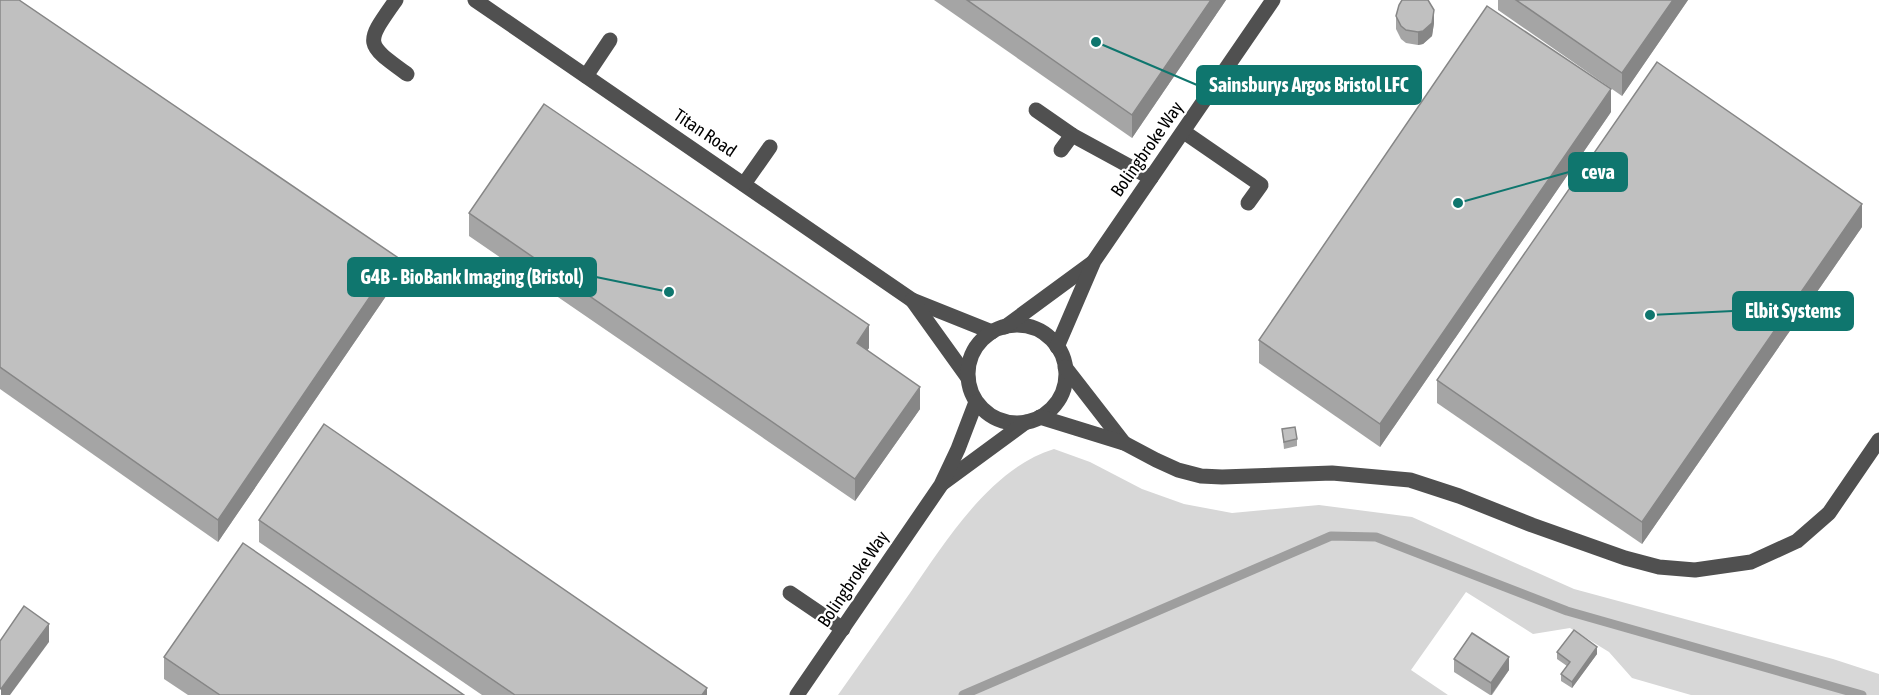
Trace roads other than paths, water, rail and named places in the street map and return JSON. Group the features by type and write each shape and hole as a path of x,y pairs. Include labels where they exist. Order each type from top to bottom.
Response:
{"street":[{"path":"396,0 376,28 373,43 379,54 407,75"},
{"name":"Titan Road","path":"475,0 912,300 998,329"},
{"name":"Bolingbroke Way","path":"1057,347 1094,261 1273,0"},
{"path":"586,76 610,40"},
{"path":"1036,110 1072,135 1151,178"},
{"path":"1184,132 1261,185 1248,203"},
{"path":"1061,150 1072,135"},
{"path":"744,183 770,147"},
{"name":"Bolingbroke Way","path":"998,329 1094,261"},
{"name":"Titan Road","path":"912,300 968,378"},
{"path":"1124,443 1065,367 1057,347 1039,330 1017,326 998,329 982,339 975,348 969,362 970,389 976,402 984,411 1003,421 1033,420 1124,443 1178,470 1201,476 1332,473 1410,480 1626,558 1659,567 1695,570 1750,562 1797,541 1829,513 1879,440"},
{"path":"1033,420 1053,407 1059,398 1064,385 1065,367"},
{"name":"Bolingbroke Way","path":"797,695 941,485 976,402"},
{"name":"Bolingbroke Way","path":"941,485 1033,420"},
{"path":"790,593 843,629"}],"waterway":[{"path":"963,695 1331,536 1376,537 1567,611 1862,695"}],"place":[{"name":"Sainsburys Argos Bristol LFC","path":"1096,42"},
{"name":"ceva","path":"1458,203"},
{"name":"G4B - BioBank Imaging (Bristol)","path":"669,292"},
{"name":"Elbit Systems","path":"1650,315"}]}
